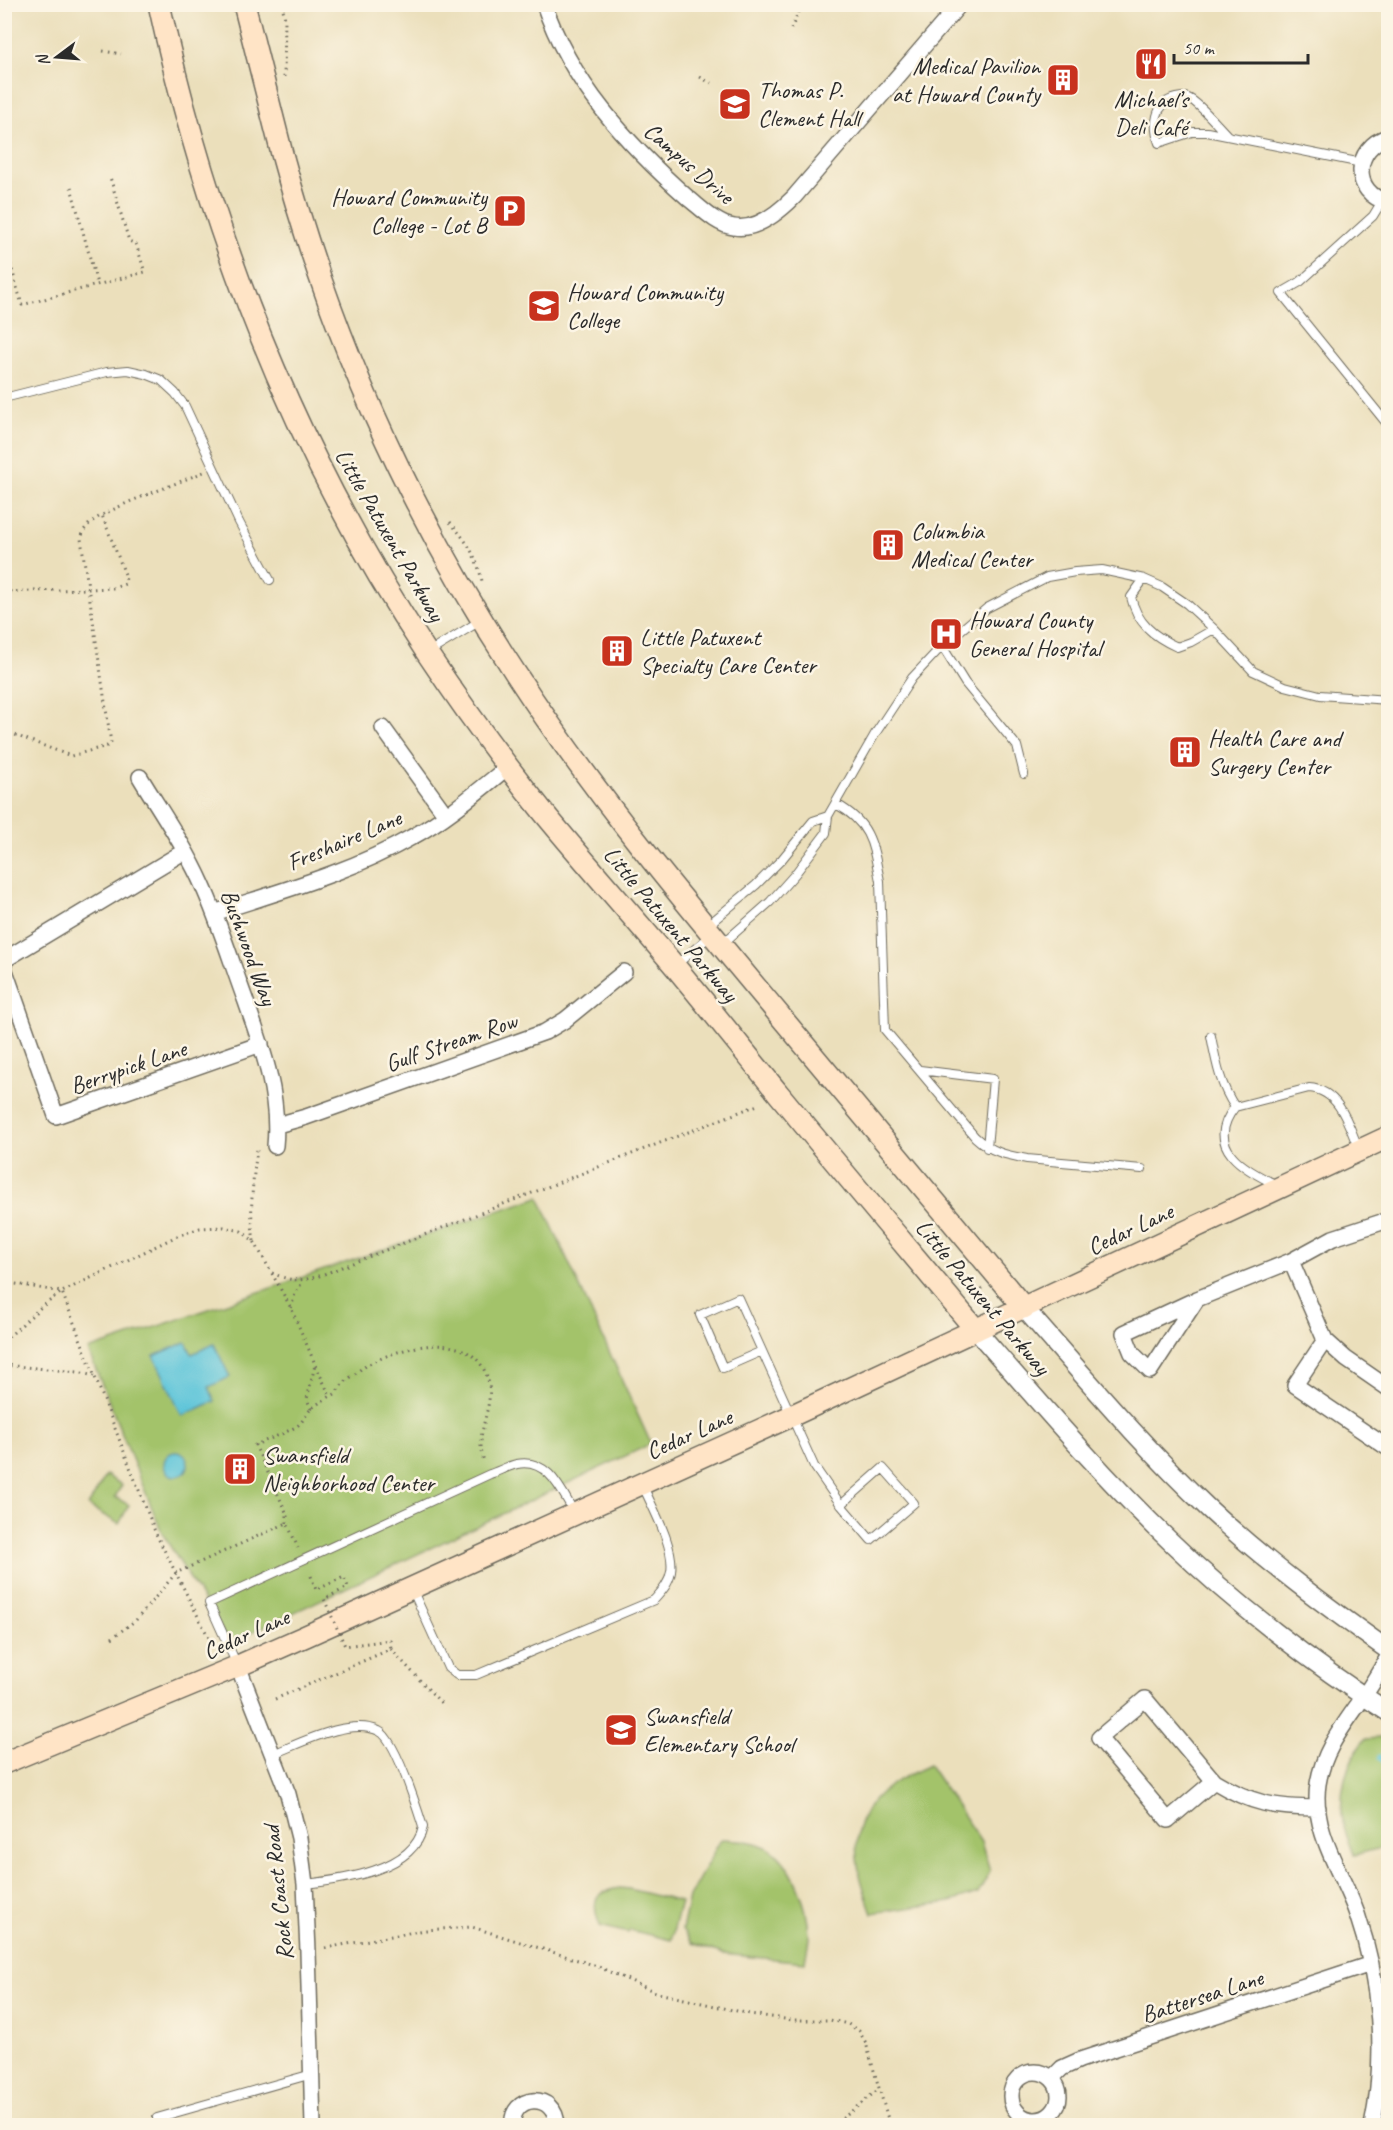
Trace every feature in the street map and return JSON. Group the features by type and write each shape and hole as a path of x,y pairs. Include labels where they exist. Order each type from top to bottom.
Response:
{"main road":[{"name":"Little Patuxent Parkway","path":"159,4 184,110 204,181 228,252 277,375 335,497 369,558 428,653 543,811 675,966 976,1330"},
{"name":"Little Patuxent Parkway","path":"244,4 296,200 344,340 396,462 482,621 589,779 712,934 1024,1308"},
{"name":"Cedar Lane","path":"4,1763 237,1666 411,1588 791,1416 1360,1150 1387,1143"}],"street":[{"name":"Campus Drive","path":"544,4 570,61 601,108 627,139 659,172 703,211 735,228 770,218 794,197 957,5"},
{"path":"1385,201 1372,195 1365,186 1361,169 1363,157 1370,147 1379,140 1389,137"},
{"path":"383,728 446,815"},
{"name":"Freshaire Lane","path":"214,914 368,859 415,836 509,766"},
{"name":"Bushwood Way","path":"140,777 185,850 214,914 269,1072 277,1125 275,1146"},
{"path":"4,960 185,850"},
{"name":"Berrypick Lane","path":"4,968 56,1116 261,1044"},
{"name":"Gulf Stream Row","path":"277,1125 306,1117 545,1032 565,1020 624,972"},
{"path":"1197,1299 1150,1371 1132,1353 1124,1333 1197,1299 1291,1261 1333,1238 1389,1220"},
{"path":"1291,1261 1325,1340 1346,1359 1389,1388"},
{"name":"Little Patuxent Parkway","path":"1024,1308 1098,1393 1209,1509 1316,1599 1389,1650"},
{"name":"Little Patuxent Parkway","path":"976,1330 1107,1477 1171,1542 1237,1600 1364,1696 1389,1712"},
{"path":"1325,1340 1295,1385 1389,1448"},
{"path":"1372,2126 1376,2106 1380,2033 1371,1964 1356,1912 1329,1851 1321,1826 1318,1785 1324,1760 1333,1741 1389,1657"},
{"name":"Rock Coast Road","path":"237,1666 288,1794 296,1827 305,1884 313,2126"},
{"path":"1214,1781 1168,1820 1099,1738 1145,1699 1214,1781 1244,1798 1268,1805 1286,1808 1318,1808"},
{"name":"Battersea Lane","path":"1052,2078 1062,2068 1080,2060 1371,1964"},
{"path":"1034,2072 1043,2073 1052,2078 1058,2086 1060,2095 1053,2114 1035,2121 1016,2119 1011,2096 1018,2079 1034,2072"},
{"path":"513,2126 515,2111 522,2104 532,2100 542,2101 550,2106 556,2114 557,2126"}],"lane":[{"path":"1227,135 1191,99 1182,97 1169,99 1155,118 1155,131 1159,143 1192,132 1227,135 1362,164"},
{"path":"1385,201 1373,216 1299,282 1281,293 1389,424"},
{"path":"4,398 107,372 128,370 146,374 161,381 185,406 270,580"},
{"path":"712,934 728,939 770,902 795,874 826,833 828,816 894,703 912,678 942,646 987,608 1047,577 1102,570 1144,579 1162,587 1187,604 1253,671 1285,686 1320,695 1389,700"},
{"path":"1144,579 1131,597 1134,612 1161,639 1177,647 1214,629"},
{"path":"428,653 482,621"},
{"path":"942,646 964,683 1017,746 1024,774"},
{"path":"836,804 852,813 864,826 871,843 880,881 885,1030 975,1137 987,1148 1027,1159 1142,1169"},
{"path":"675,966 712,934 713,921 756,885 782,859 813,821 828,816"},
{"path":"1211,1036 1220,1079 1235,1107"},
{"path":"920,1070 993,1079 987,1148"},
{"path":"1281,1187 1250,1172 1236,1162 1228,1149 1224,1132 1228,1116 1235,1107 1309,1088 1321,1089 1330,1094 1340,1106 1360,1150"},
{"path":"762,1351 723,1368 700,1315 738,1298 762,1351 791,1416 814,1466 841,1505 871,1540 914,1503 883,1468 841,1505"},
{"path":"237,1666 209,1603 490,1474 516,1464 530,1463 541,1467 552,1476 574,1513"},
{"path":"411,1588 448,1668 457,1675 476,1675 654,1600 665,1589 671,1573 670,1559 668,1544 642,1483"},
{"path":"273,1754 343,1729 356,1727 380,1731 396,1755 423,1827 421,1836 415,1845 383,1866 343,1880 305,1884"},
{"path":"157,2118 312,2074"}],"path":[{"path":"282,4 285,19 284,81"},
{"path":"791,29 799,11"},
{"path":"103,51 121,54"},
{"path":"700,77 711,84"},
{"path":"4,242 22,305 145,272 136,243 129,241 110,177"},
{"path":"71,188 97,284"},
{"path":"4,732 71,756 111,743 81,539 84,530 102,515 129,502 214,468"},
{"path":"4,592 114,588 125,584 126,577 102,515"},
{"path":"448,520 470,547 478,561 483,587"},
{"path":"272,1273 289,1280 303,1281 760,1104"},
{"path":"275,1146 257,1149 251,1198 254,1241 291,1308 330,1396"},
{"path":"4,1341 40,1308 62,1292 177,1236 200,1228 224,1227 241,1231 254,1241"},
{"path":"291,1308 295,1294 303,1281"},
{"path":"4,1282 62,1292"},
{"path":"971,1295 989,1284"},
{"path":"62,1292 156,1534 211,1642"},
{"path":"1009,1351 1029,1343"},
{"path":"442,1704 391,1649 390,1640 345,1646 324,1599 348,1587 344,1578 316,1590 287,1523 287,1514 255,1445 299,1425 312,1409 337,1393 340,1386 362,1369 403,1352 425,1346 450,1345 467,1350 480,1361 487,1375 490,1391 489,1408 482,1432 480,1452 490,1474"},
{"path":"4,1365 78,1372 94,1376"},
{"path":"312,1409 307,1399 315,1365"},
{"path":"112,1638 135,1620 176,1573 287,1523"},
{"path":"275,1699 391,1649"},
{"path":"308,1951 425,1930 472,1928 594,1965 658,1993 792,2020 830,2020 848,2024 859,2031 866,2043 890,2126"},
{"path":"833,2126 879,2089"}],"green space":[{"path":"539,1197 651,1444 229,1643 162,1533 88,1350"},
{"path":"106,1475 122,1485 115,1497 129,1505 119,1524 88,1506"},
{"path":"1381,1738 1388,1743 1388,1846 1354,1855 1343,1823 1342,1801 1345,1779 1358,1748 1365,1739"},
{"path":"929,1765 981,1842 990,1872 978,1893 950,1902 872,1913 857,1862 858,1830 873,1801 888,1787"},
{"path":"721,1839 761,1845 776,1853 784,1862 797,1885 806,1911 809,1942 805,1962 723,1954 692,1943 682,1930 689,1897"},
{"path":"620,1888 681,1902 671,1940 630,1930 628,1933 600,1926 596,1900 604,1892"}],"water":[{"path":"186,1342 192,1354 214,1344 230,1377 209,1387 215,1401 182,1416 154,1356"},
{"path":"176,1452 185,1455 188,1464 185,1473 176,1476 167,1473 164,1464 167,1455"}],"waterway":[{"path":"1380,1757 1388,1763"}],"place":[{"name":"Michael’s Deli Café","path":"1151,64"},
{"name":"Medical Pavilion at Howard County","path":"1063,80"},
{"name":"Thomas P. Clement Hall","path":"735,104"},
{"name":"Howard Community College - Lot B","path":"510,211"},
{"name":"Howard Community College","path":"544,306"},
{"name":"Columbia Medical Center","path":"888,545"},
{"name":"Howard County General Hospital","path":"946,634"},
{"name":"Little Patuxent Specialty Care Center","path":"617,651"},
{"name":"Health Care and Surgery Center","path":"1185,752"},
{"name":"Swansfield Neighborhood Center","path":"240,1469"},
{"name":"Swansfield Elementary School","path":"621,1730"}]}
